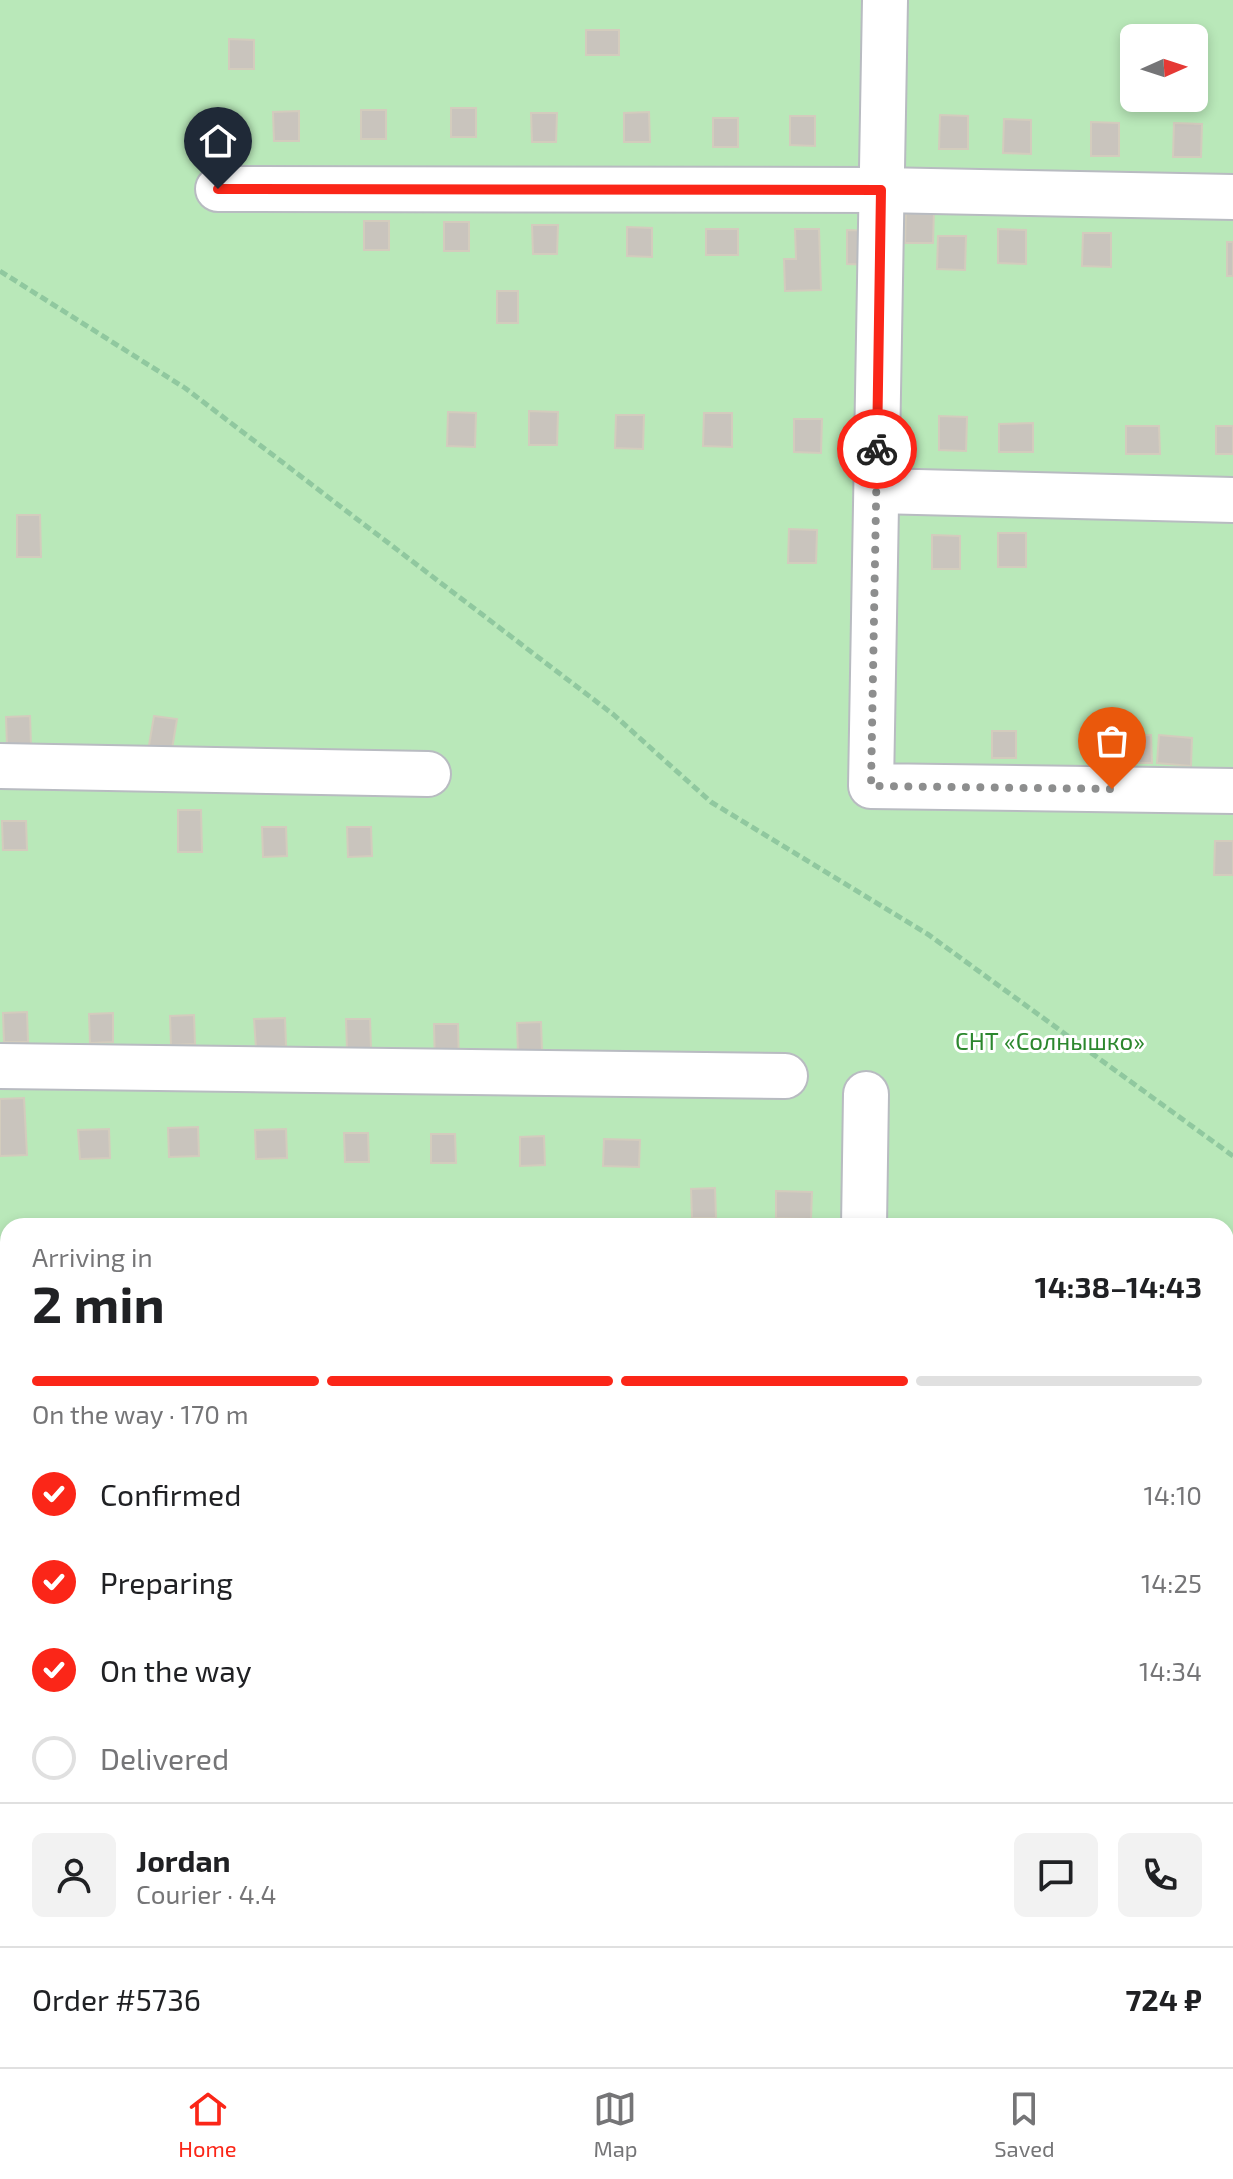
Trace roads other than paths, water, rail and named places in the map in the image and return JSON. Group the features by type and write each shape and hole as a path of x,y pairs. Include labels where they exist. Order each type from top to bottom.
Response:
{"lane":[{"path":"885,0 871,786 1233,791"},
{"path":"218,189 881,190 1233,197"},
{"path":"877,491 1233,500"},
{"path":"0,766 428,774"},
{"path":"0,1066 785,1076"},
{"path":"864,1218 866,1094"}],"park label":[{"name":"СНТ «Солнышко»","path":"1050,1042"}]}
